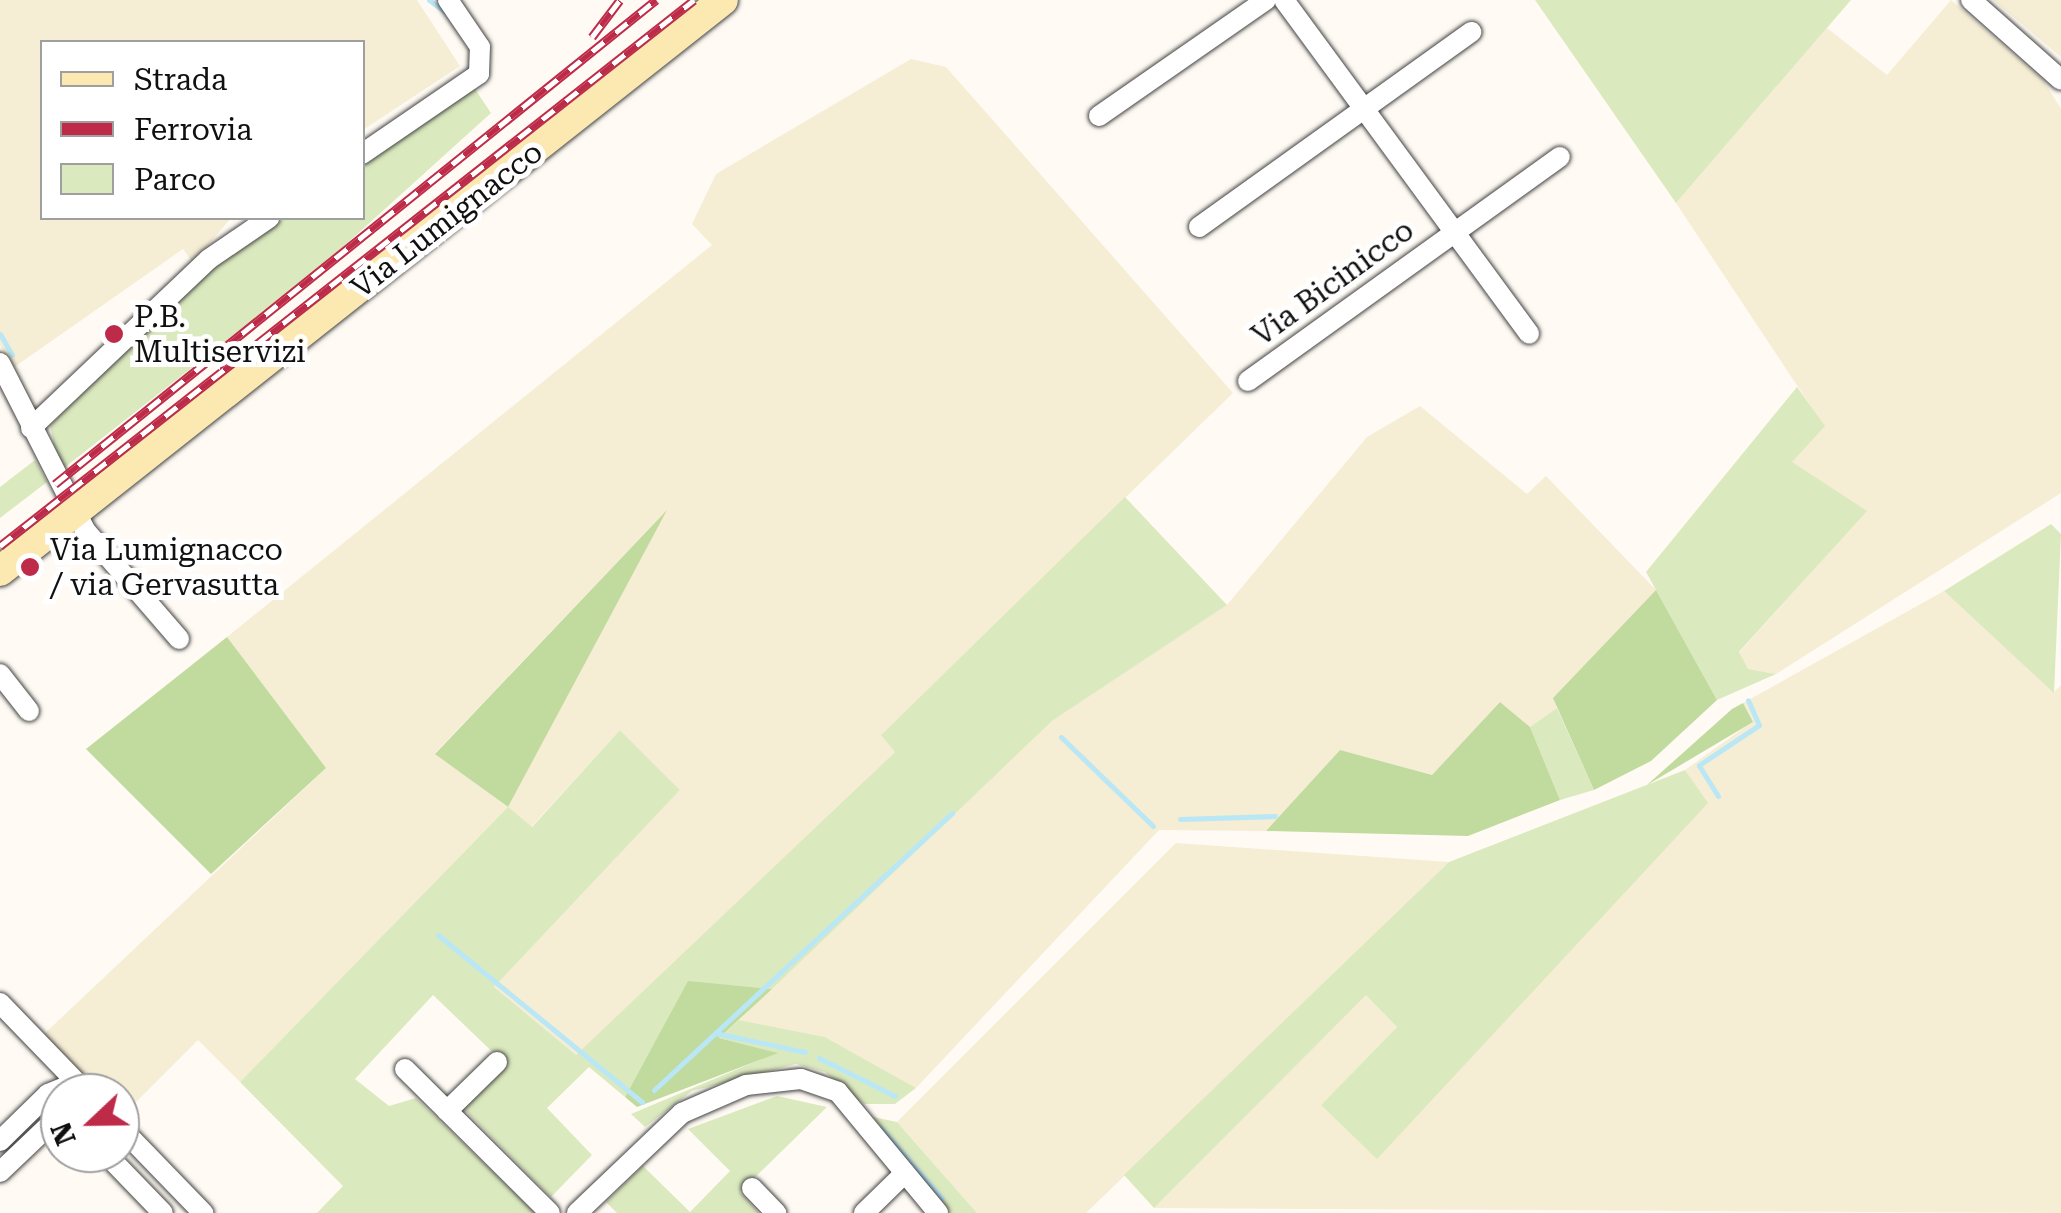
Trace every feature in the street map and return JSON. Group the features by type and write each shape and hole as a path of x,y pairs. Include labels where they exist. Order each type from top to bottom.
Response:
{"main road":[{"name":"Via Lumignacco","path":"0,571 723,0"}],"street":[{"path":"365,152 479,74 480,47 448,0"},
{"path":"1099,116 1266,0"},
{"name":"Via Bicinicco","path":"1284,0 1452,234 1530,334"},
{"path":"1971,0 2061,80"},
{"path":"1199,227 1471,32"},
{"name":"Via Bicinicco","path":"1248,381 1560,157"},
{"path":"31,428 209,259 267,220"},
{"path":"0,363 75,512 179,639"},
{"path":"0,674 29,711"},
{"path":"0,1002 64,1073"},
{"path":"447,1110 497,1062"},
{"path":"405,1069 550,1213"},
{"path":"590,1209 672,1120 767,1080 801,1078 838,1092 938,1213"},
{"path":"0,1141 40,1111"},
{"path":"0,1172 40,1134"},
{"path":"140,1148 203,1213"},
{"path":"124,1173 163,1213"},
{"path":"864,1213 905,1173"},
{"path":"752,1188 776,1213"}],"shaded area":[{"path":"0,0 417,0 460,66 365,129 365,40 40,40 40,220 229,220 193,263 183,249 13,368 0,345"},
{"path":"1951,0 2043,80 2061,109 2061,493 1776,674 1748,669 1739,653 1866,511 1791,462 1824,426 1676,203 1827,28 1887,75"},
{"path":"1993,0 2061,0 2061,57"},
{"path":"911,59 946,67 1233,393 882,734 896,751 577,1056 494,987 680,790 620,730 531,827 507,808 240,1082 198,1040 140,1098 140,1073 79,1073 43,1035 326,768 227,637 712,245 692,224 716,174","holes":["664,513 508,807 435,753"]},
{"path":"1420,406 1527,494 1546,476 1656,590 1554,697 1557,708 1530,727 1500,702 1432,775 1340,750 1266,831 1159,830 916,1088 825,1037 739,1020 1052,721 1227,605 1367,437"},
{"path":"1944,591 2054,692 2061,685 2061,1213 1154,1208 1366,994 1397,1027 1321,1105 1377,1158 1707,803 1685,770 1752,722 1743,703"},
{"path":"1176,843 1449,862 1086,1213 977,1213 897,1122"}],"green space":[{"path":"1535,0 1851,0 1676,203"},
{"path":"473,86 491,113 323,265 60,471 50,425 202,276 282,220 365,220 365,163"},
{"path":"1797,387 1825,426 1792,462 1867,511 1739,652 1748,669 1776,674 1717,700 1646,572"},
{"path":"35,460 47,482 0,518 0,487"},
{"path":"1125,497 1227,605 1052,721 772,989 688,982 625,1097 589,1067 547,1108 592,1155 551,1197 462,1107 505,1064 433,995 355,1079 389,1106 416,1098 535,1213 317,1213 343,1186 240,1082 508,807 532,827 620,730 680,790 494,987 576,1055 895,752 881,735"},
{"path":"667,510 508,807 435,754"},
{"path":"2051,524 2061,534 2054,693 1944,591"},
{"path":"1656,590 1717,700 1651,761 1594,790 1553,698"},
{"path":"227,637 326,768 211,874 86,749"},
{"path":"1500,702 1530,727 1560,800 1468,836 1266,831 1340,750 1432,775"},
{"path":"1743,703 1753,722 1647,785 1732,709"},
{"path":"1557,708 1594,790 1560,800 1530,727"},
{"path":"1685,770 1708,803 1377,1159 1321,1105 1397,1027 1366,995 1154,1208 1124,1175 1449,862"},
{"path":"688,981 772,989 719,1038 778,1053 637,1107 625,1097"},
{"path":"739,1020 825,1037 916,1088 895,1104 864,1104 825,1072 796,1064 692,1091 645,1127 631,1114 776,1053 719,1038"},
{"path":"777,1096 827,1107 740,1192 759,1213 617,1213 606,1202 643,1166 690,1212 730,1171 688,1129"},
{"path":"873,1117 897,1122 977,1213 951,1213"}],"waterway":[{"path":"429,0 447,13"},
{"path":"0,334 12,355"},
{"path":"1718,796 1699,765 1759,725 1748,700"},
{"path":"1061,737 1153,826"},
{"path":"654,1090 952,813"},
{"path":"1180,819 1275,816"},
{"path":"438,935 642,1102"},
{"path":"715,1033 805,1052"},
{"path":"819,1058 895,1096"},
{"path":"881,1128 942,1198"}],"railway":[{"path":"592,37 620,0"},
{"path":"55,484 656,0"},
{"path":"0,546 694,0"}],"place":[{"name":"P.B. Multiservizi","path":"114,334"},
{"name":"Via Lumignacco / via Gervasutta","path":"30,567"}]}
